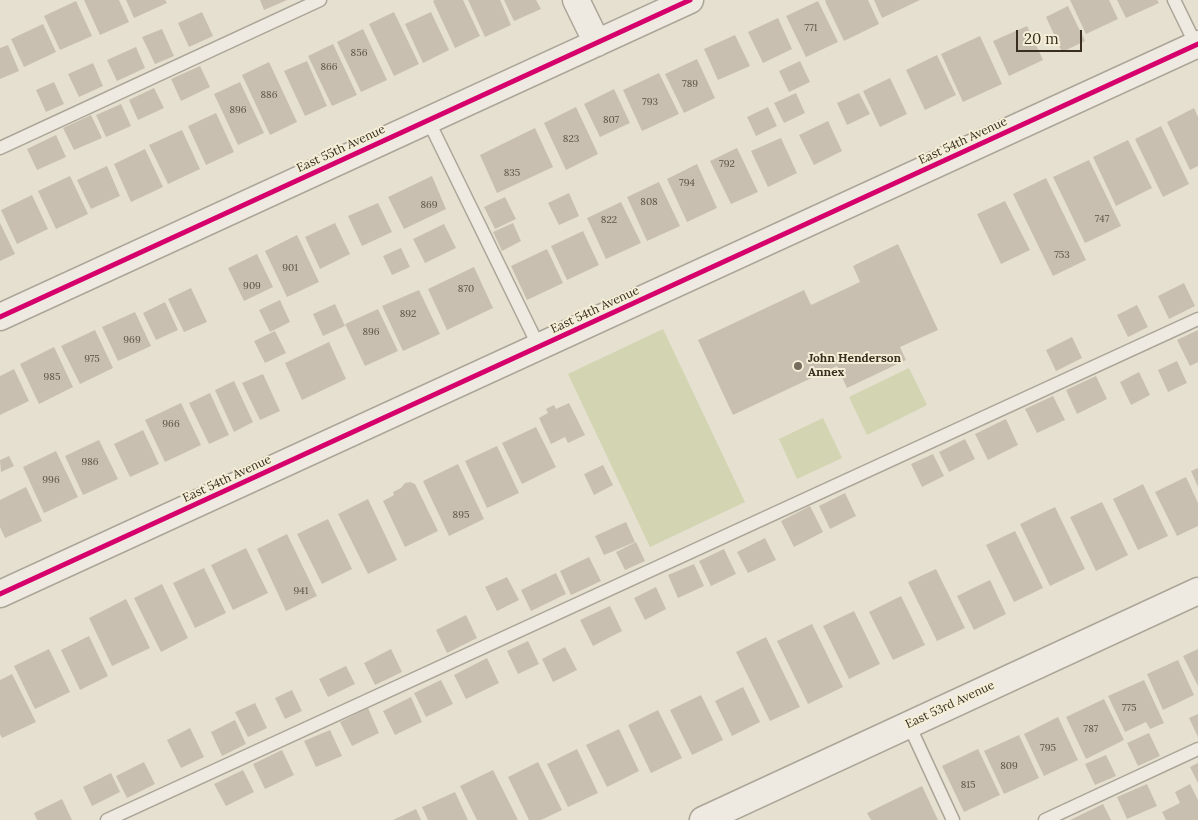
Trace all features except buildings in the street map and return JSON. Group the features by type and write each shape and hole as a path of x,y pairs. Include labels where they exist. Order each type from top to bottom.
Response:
{"street":[{"path":"576,0 597,43"},
{"name":"East 55th Avenue","path":"0,317 690,0"},
{"name":"East 54th Avenue","path":"0,594 1197,45"},
{"name":"East 53rd Avenue","path":"703,820 1198,591"}],"lane":[{"path":"0,148 320,0"},
{"path":"1174,0 1197,45"},
{"path":"428,120 539,347"},
{"path":"107,820 1198,319"},
{"path":"909,724 953,820"},
{"path":"1045,820 1198,749"}],"green space":[{"path":"663,329 745,502 650,547 568,374"},
{"path":"909,368 927,405 867,435 849,397"},
{"path":"823,418 842,458 797,479 779,439"}],"cycle path":[{"path":"0,317 690,0"},
{"path":"0,594 1198,44"}],"place":[{"name":"John Henderson Annex","path":"798,366"}]}
